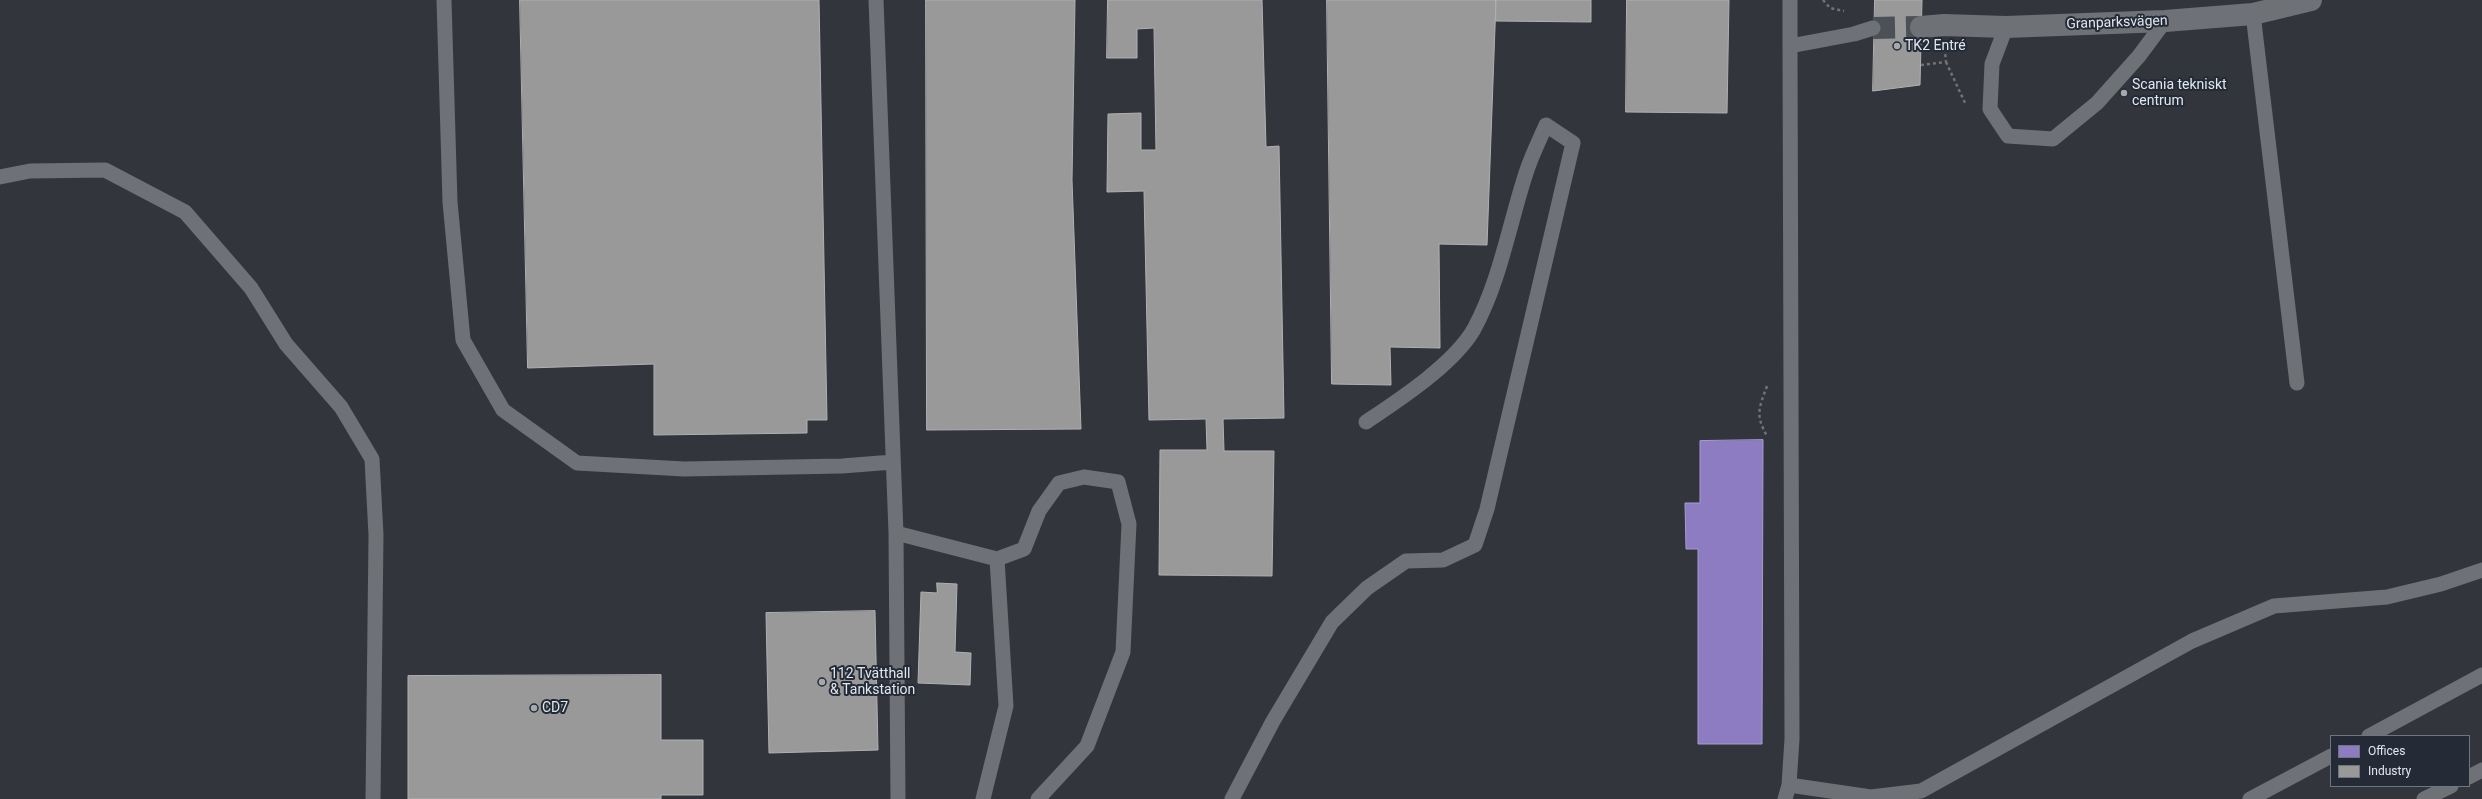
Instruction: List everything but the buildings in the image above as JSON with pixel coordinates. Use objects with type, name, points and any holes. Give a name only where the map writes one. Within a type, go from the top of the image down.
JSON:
[{"type":"street","name":"Granparksvägen","points":[[1921,27],[1944,25],[2006,27],[2165,21],[2254,14],[2311,0]]},
{"type":"lane","points":[[444,0],[450,202],[463,340],[503,410],[577,463],[684,469],[842,466],[893,462]]},
{"type":"lane","points":[[876,0],[896,533],[898,799]]},
{"type":"lane","points":[[1790,0],[1792,739],[1787,792],[1871,797],[1921,791],[2192,641],[2274,606],[2387,597],[2441,584],[2482,570]]},
{"type":"lane","points":[[2254,14],[2297,383]]},
{"type":"lane","points":[[2006,27],[1992,64],[1990,109],[2008,136],[2053,139],[2097,103],[2139,56],[2165,21]]},
{"type":"lane","points":[[1790,46],[1854,34],[1873,28]]},
{"type":"lane","points":[[1232,799],[1272,721],[1332,622],[1368,588],[1406,562],[1443,560],[1475,545],[1487,509],[1573,143],[1546,125],[1526,172],[1500,264],[1473,330],[1446,363],[1406,395],[1366,422]]},
{"type":"lane","points":[[0,176],[30,171],[105,170],[185,212],[251,288],[286,344],[341,407],[372,458],[376,535],[373,799]]},
{"type":"lane","points":[[896,533],[997,559],[1024,549],[1039,511],[1059,483],[1084,477],[1118,482],[1129,524],[1123,652],[1088,746],[1038,799]]},
{"type":"lane","points":[[983,799],[1006,706],[997,559]]},
{"type":"lane","points":[[2371,735],[2482,675]]},
{"type":"lane","points":[[2250,799],[2330,757]]},
{"type":"lane","points":[[2470,776],[2482,770]]},
{"type":"lane","points":[[2424,799],[2449,787]]},
{"type":"path","points":[[1823,0],[1830,8],[1850,12]]},
{"type":"tunnel","points":[[1873,28],[1921,27]]},
{"type":"place","name":"TK2 Entré","points":[[1897,46]]},
{"type":"place","name":"Scania tekniskt centrum","points":[[2124,93]]},
{"type":"place","name":"112 Tvätthall & Tankstation","points":[[822,682]]},
{"type":"place","name":"CD7","points":[[534,708]]}]
